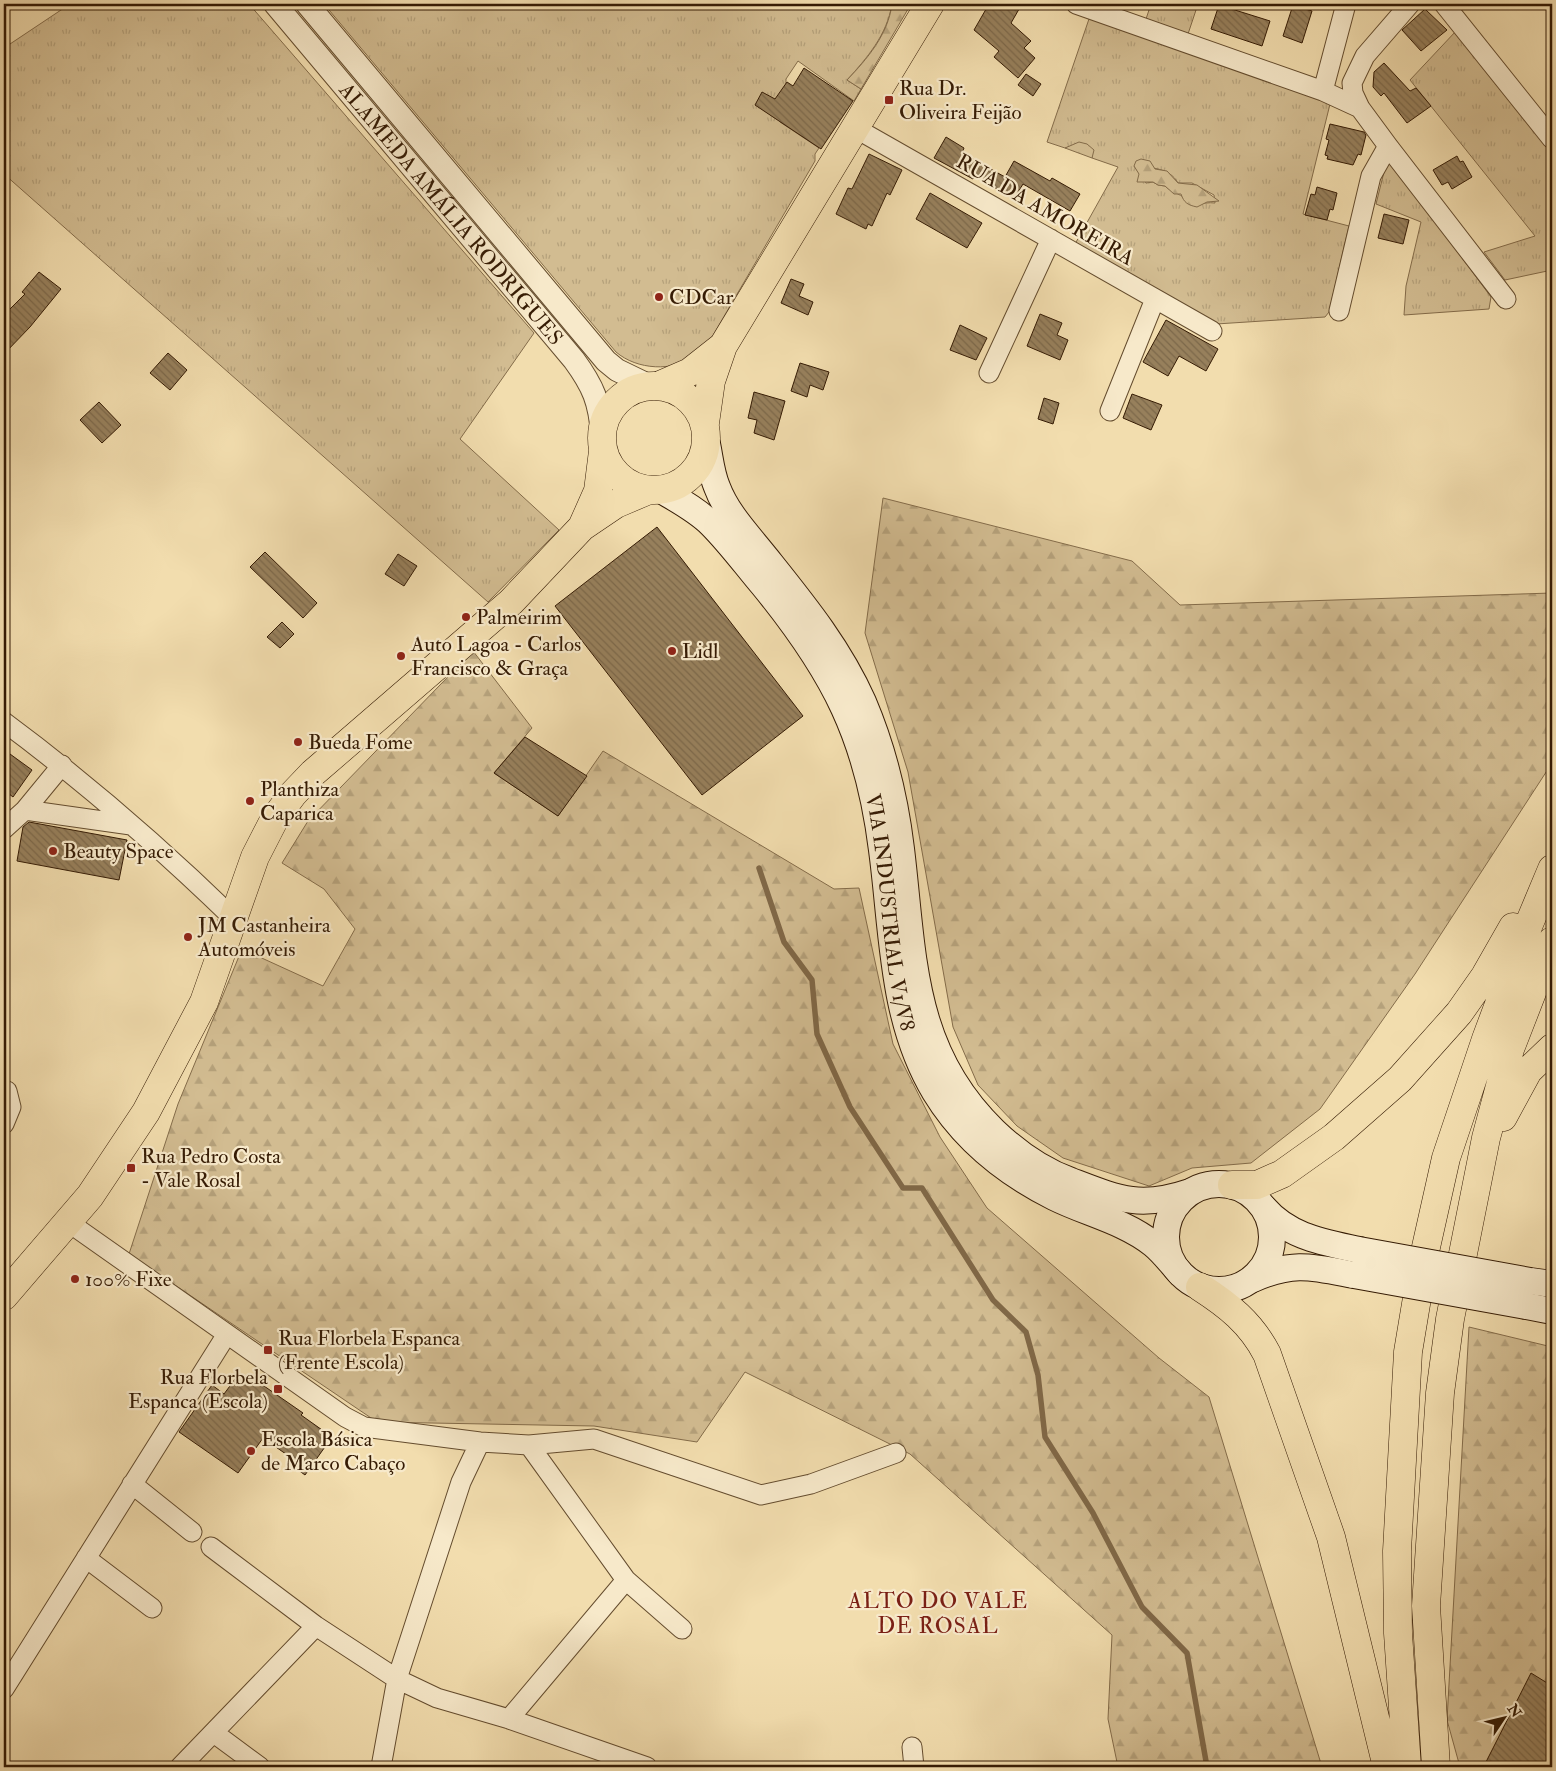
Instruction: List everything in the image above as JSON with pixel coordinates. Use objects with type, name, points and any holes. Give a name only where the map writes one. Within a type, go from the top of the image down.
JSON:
[{"type":"main road","points":[[4,1296],[68,1222],[108,1171],[161,1086],[204,1002],[255,857],[266,834],[293,794],[345,744],[511,602],[582,526],[616,504],[683,482],[700,466],[706,433],[711,381],[723,346],[930,4]]},
{"type":"main road","points":[[582,526],[598,491],[606,417],[616,402],[630,391],[654,385],[690,372],[723,346]]},
{"type":"main road","points":[[654,385],[675,389],[688,397],[699,409],[706,433]]},
{"type":"main road","name":"VIA INDUSTRIAL V1/V8","points":[[706,433],[712,472],[728,509],[818,624],[848,670],[871,720],[880,745],[893,798],[918,994],[932,1040],[954,1083],[968,1103],[1002,1139],[1028,1158],[1064,1178],[1116,1198],[1134,1202],[1165,1200],[1190,1192]]},
{"type":"main road","points":[[603,443],[613,470],[618,475],[629,484],[655,490]]},
{"type":"main road","name":"VIA INDUSTRIAL V1/V8","points":[[655,490],[686,505],[710,523],[750,568],[803,635],[843,703],[862,751],[875,802],[903,1015],[915,1053],[937,1094],[969,1136],[1009,1171],[1055,1197],[1137,1233],[1164,1254],[1190,1280]]},
{"type":"main road","points":[[1387,1767],[1331,1537],[1267,1354],[1260,1340],[1239,1314],[1190,1280],[1167,1250],[1167,1224],[1180,1201],[1190,1192],[1210,1184],[1232,1186],[1256,1185],[1269,1181],[1308,1157],[1366,1110],[1422,1056],[1445,1032],[1485,976],[1552,852]]},
{"type":"main road","points":[[1407,1767],[1398,1633],[1397,1551],[1408,1352],[1424,1256],[1446,1158],[1486,1039],[1529,924],[1552,869]]},
{"type":"main road","points":[[1436,1767],[1426,1606],[1440,1392],[1450,1318],[1473,1196],[1510,1049],[1552,941]]},
{"type":"main road","points":[[1473,1196],[1489,1151],[1518,1088],[1528,1072],[1552,1048]]},
{"type":"main road","points":[[1232,1186],[1249,1194],[1285,1228],[1300,1236],[1359,1250],[1541,1282]]},
{"type":"main road","points":[[1253,1278],[1266,1261],[1272,1239],[1271,1228],[1263,1207]]},
{"type":"main road","points":[[1190,1280],[1222,1291],[1238,1287],[1253,1278],[1278,1269],[1295,1266],[1552,1311]]},
{"type":"street","name":"ALAMEDA AMÁLIA RODRIGUES","points":[[275,4],[574,360],[590,382],[598,401],[603,443]]},
{"type":"street","name":"ALAMEDA AMÁLIA RODRIGUES","points":[[307,4],[606,361],[617,370],[654,385]]},
{"type":"street","points":[[1323,92],[1346,4]]},
{"type":"street","points":[[1410,4],[1372,45],[1352,83],[1353,93],[1360,108],[1388,146],[1506,299]]},
{"type":"street","points":[[1444,4],[1552,140]]},
{"type":"street","points":[[1087,6],[1323,92],[1360,108]]},
{"type":"street","name":"RUA DA AMOREIRA","points":[[855,128],[1212,331]]},
{"type":"street","points":[[1339,310],[1371,176],[1388,146]]},
{"type":"street","points":[[989,373],[1051,239]]},
{"type":"street","points":[[1110,411],[1155,299]]},
{"type":"street","points":[[4,722],[62,766],[173,860],[234,919]]},
{"type":"street","points":[[4,829],[25,810],[62,766]]},
{"type":"street","points":[[25,810],[131,825]]},
{"type":"street","points":[[4,1124],[12,1107],[7,1091]]},
{"type":"street","points":[[68,1222],[345,1417],[364,1427],[480,1442],[529,1445],[594,1439],[761,1495],[810,1484],[896,1452]]},
{"type":"street","points":[[4,1689],[227,1334]]},
{"type":"street","points":[[381,1767],[397,1679],[461,1482],[480,1442]]},
{"type":"street","points":[[529,1445],[626,1580],[682,1629]]},
{"type":"street","points":[[132,1484],[192,1532]]},
{"type":"street","points":[[211,1547],[316,1626],[397,1679],[437,1698],[509,1719],[648,1767]]},
{"type":"street","points":[[86,1558],[152,1608]]},
{"type":"street","points":[[509,1719],[626,1580]]},
{"type":"street","points":[[180,1767],[316,1626]]},
{"type":"street","points":[[214,1732],[260,1767]]},
{"type":"street","points":[[912,1748],[914,1767]]},
{"type":"green space","points":[[66,4],[249,4],[534,333],[460,439],[559,530],[488,602],[4,174],[4,35],[10,44],[67,6]]},
{"type":"green space","points":[[324,4],[892,4],[881,36],[869,54],[847,80],[861,89],[854,101],[798,61],[786,79],[786,84],[789,86],[780,122],[819,148],[815,154],[815,161],[709,342],[698,355],[687,361],[677,365],[655,367],[634,362],[616,352]]},
{"type":"green space","points":[[892,4],[911,4],[861,89],[847,80],[876,46],[886,26]]},
{"type":"green space","points":[[1151,4],[1198,4],[1187,37],[1145,22]]},
{"type":"green space","points":[[1090,16],[1331,100],[1303,214],[1349,226],[1329,312],[1325,317],[1216,324],[1075,244],[1118,167],[1092,158],[1091,153],[1075,145],[1065,148],[1047,142]],"holes":[[[1134,166],[1165,171],[1178,183],[1192,183],[1214,195],[1215,203],[1198,203],[1175,193],[1165,186],[1153,182],[1146,183]]]},
{"type":"green space","points":[[1456,31],[1552,153],[1552,270],[1505,280],[1484,252],[1535,236],[1410,80]]},
{"type":"green space","points":[[1079,142],[1087,144],[1094,150],[1092,158],[1065,148]]},
{"type":"green space","points":[[1141,159],[1150,161],[1155,169],[1167,171],[1178,183],[1197,185],[1219,201],[1207,202],[1197,207],[1187,203],[1181,194],[1174,194],[1165,186],[1153,182],[1137,182],[1139,174],[1134,166],[1136,161]]},
{"type":"green space","points":[[1386,164],[1393,165],[1491,297],[1489,309],[1404,315],[1406,286],[1421,222],[1376,204]]},
{"type":"green space","points":[[883,498],[1132,561],[1180,605],[1552,593],[1552,763],[1415,974],[1320,1109],[1251,1163],[1192,1168],[1149,1186],[1063,1158],[1017,1126],[978,1085],[953,1027],[908,772],[865,633]]},
{"type":"green space","points":[[473,651],[532,728],[494,773],[558,816],[603,751],[834,889],[859,888],[893,1044],[940,1137],[987,1208],[1159,1358],[1209,1397],[1322,1767],[1118,1767],[1108,1719],[1112,1635],[910,1454],[745,1372],[697,1442],[594,1426],[377,1422],[129,1254],[178,1104],[242,949],[323,986],[355,929],[324,889],[282,863],[308,821]]},
{"type":"green space","points":[[1469,1327],[1552,1347],[1552,1767],[1460,1767],[1447,1720]]},
{"type":"building","points":[[989,4],[1022,4],[1011,23],[1031,41],[1024,48],[1035,58],[1018,78],[994,57],[999,51],[974,30]]},
{"type":"building","points":[[1219,5],[1270,21],[1262,46],[1211,29]]},
{"type":"building","points":[[1293,5],[1312,11],[1302,43],[1283,36]]},
{"type":"building","points":[[1425,9],[1447,30],[1421,51],[1402,30]]},
{"type":"building","points":[[1384,63],[1410,91],[1416,88],[1431,106],[1407,123],[1384,93],[1381,96],[1373,87],[1374,72]]},
{"type":"building","points":[[804,68],[853,101],[821,149],[755,105],[762,92],[775,99],[787,82],[793,86]]},
{"type":"building","points":[[1026,74],[1041,84],[1033,96],[1018,85]]},
{"type":"building","points":[[1330,124],[1364,132],[1366,135],[1361,155],[1358,154],[1353,165],[1327,159],[1328,156],[1325,155],[1329,140],[1326,139]]},
{"type":"building","points":[[946,137],[964,148],[962,153],[1005,177],[1014,161],[1050,181],[1052,178],[1080,194],[1070,211],[1023,184],[1014,199],[975,176],[973,179],[934,158]]},
{"type":"building","points":[[869,154],[902,170],[890,195],[887,193],[872,226],[868,224],[866,229],[836,214],[848,188],[852,189]]},
{"type":"building","points":[[1457,156],[1460,162],[1463,161],[1472,177],[1452,189],[1448,182],[1442,185],[1433,170]]},
{"type":"building","points":[[1317,187],[1337,193],[1333,210],[1330,209],[1327,220],[1305,215],[1311,194],[1315,195]]},
{"type":"building","points":[[930,193],[982,223],[967,248],[916,219]]},
{"type":"building","points":[[1384,214],[1409,220],[1403,244],[1378,238]]},
{"type":"building","points":[[39,272],[61,289],[30,327],[4,354],[4,315],[25,294],[22,292]]},
{"type":"building","points":[[791,279],[804,284],[799,296],[813,302],[808,315],[781,303]]},
{"type":"building","points":[[1040,314],[1062,323],[1057,335],[1068,340],[1060,360],[1027,346]]},
{"type":"building","points":[[1166,320],[1218,349],[1206,371],[1179,356],[1168,376],[1143,362]]},
{"type":"building","points":[[960,325],[987,338],[976,360],[950,350]]},
{"type":"building","points":[[168,353],[187,370],[170,390],[150,373]]},
{"type":"building","points":[[800,363],[829,372],[823,390],[810,385],[807,397],[791,391]]},
{"type":"building","points":[[754,392],[785,401],[774,440],[754,433],[757,420],[748,418]]},
{"type":"building","points":[[1132,394],[1162,405],[1151,430],[1123,418]]},
{"type":"building","points":[[1044,398],[1059,403],[1053,424],[1038,419]]},
{"type":"building","points":[[99,402],[121,425],[102,443],[80,420]]},
{"type":"building","name":"Lidl","points":[[657,527],[803,716],[702,795],[555,606]]},
{"type":"building","points":[[265,552],[317,603],[303,618],[250,567]]},
{"type":"building","points":[[398,554],[417,566],[404,586],[385,574]]},
{"type":"building","points":[[282,622],[294,634],[280,648],[267,637]]},
{"type":"building","points":[[525,737],[587,776],[558,816],[494,773]]},
{"type":"building","points":[[10,754],[32,770],[13,797],[4,790],[4,762]]},
{"type":"building","points":[[29,822],[127,840],[119,880],[17,861],[23,827]]},
{"type":"building","points":[[238,1375],[248,1382],[251,1377],[303,1413],[301,1415],[332,1437],[305,1475],[290,1464],[293,1459],[263,1438],[238,1473],[179,1432],[212,1385],[224,1394]]},
{"type":"building","points":[[1531,1673],[1552,1686],[1552,1767],[1497,1767],[1486,1762]]},
{"type":"waterway","points":[[759,868],[784,942],[812,980],[817,1034],[850,1107],[903,1188],[922,1188],[993,1300],[1026,1332],[1038,1375],[1045,1437],[1093,1513],[1142,1607],[1187,1653],[1207,1767]]},
{"type":"place","name":"Rua Dr. Oliveira Feijão","points":[[889,100]]},
{"type":"place","name":"CDCar","points":[[659,297]]},
{"type":"place","name":"Palmeirim","points":[[466,617]]},
{"type":"place","name":"Lidl","points":[[672,651]]},
{"type":"place","name":"Auto Lagoa - Carlos Francisco & Graça","points":[[401,656]]},
{"type":"place","name":"Bueda Fome","points":[[298,742]]},
{"type":"place","name":"Planthiza Caparica","points":[[250,801]]},
{"type":"place","name":"Beauty Space","points":[[53,851]]},
{"type":"place","name":"JM Castanheira Automóveis","points":[[188,937]]},
{"type":"place","name":"Rua Pedro Costa - Vale Rosal","points":[[131,1168]]},
{"type":"place","name":"100% Fixe","points":[[75,1279]]},
{"type":"place","name":"Rua Florbela Espanca (Frente Escola)","points":[[268,1350]]},
{"type":"place","name":"Rua Florbela Espanca (Escola)","points":[[278,1389]]},
{"type":"place","name":"Escola Básica de Marco Cabaço","points":[[251,1451]]},
{"type":"district","name":"ALTO DO VALE DE ROSAL","points":[[938,1614]]}]
